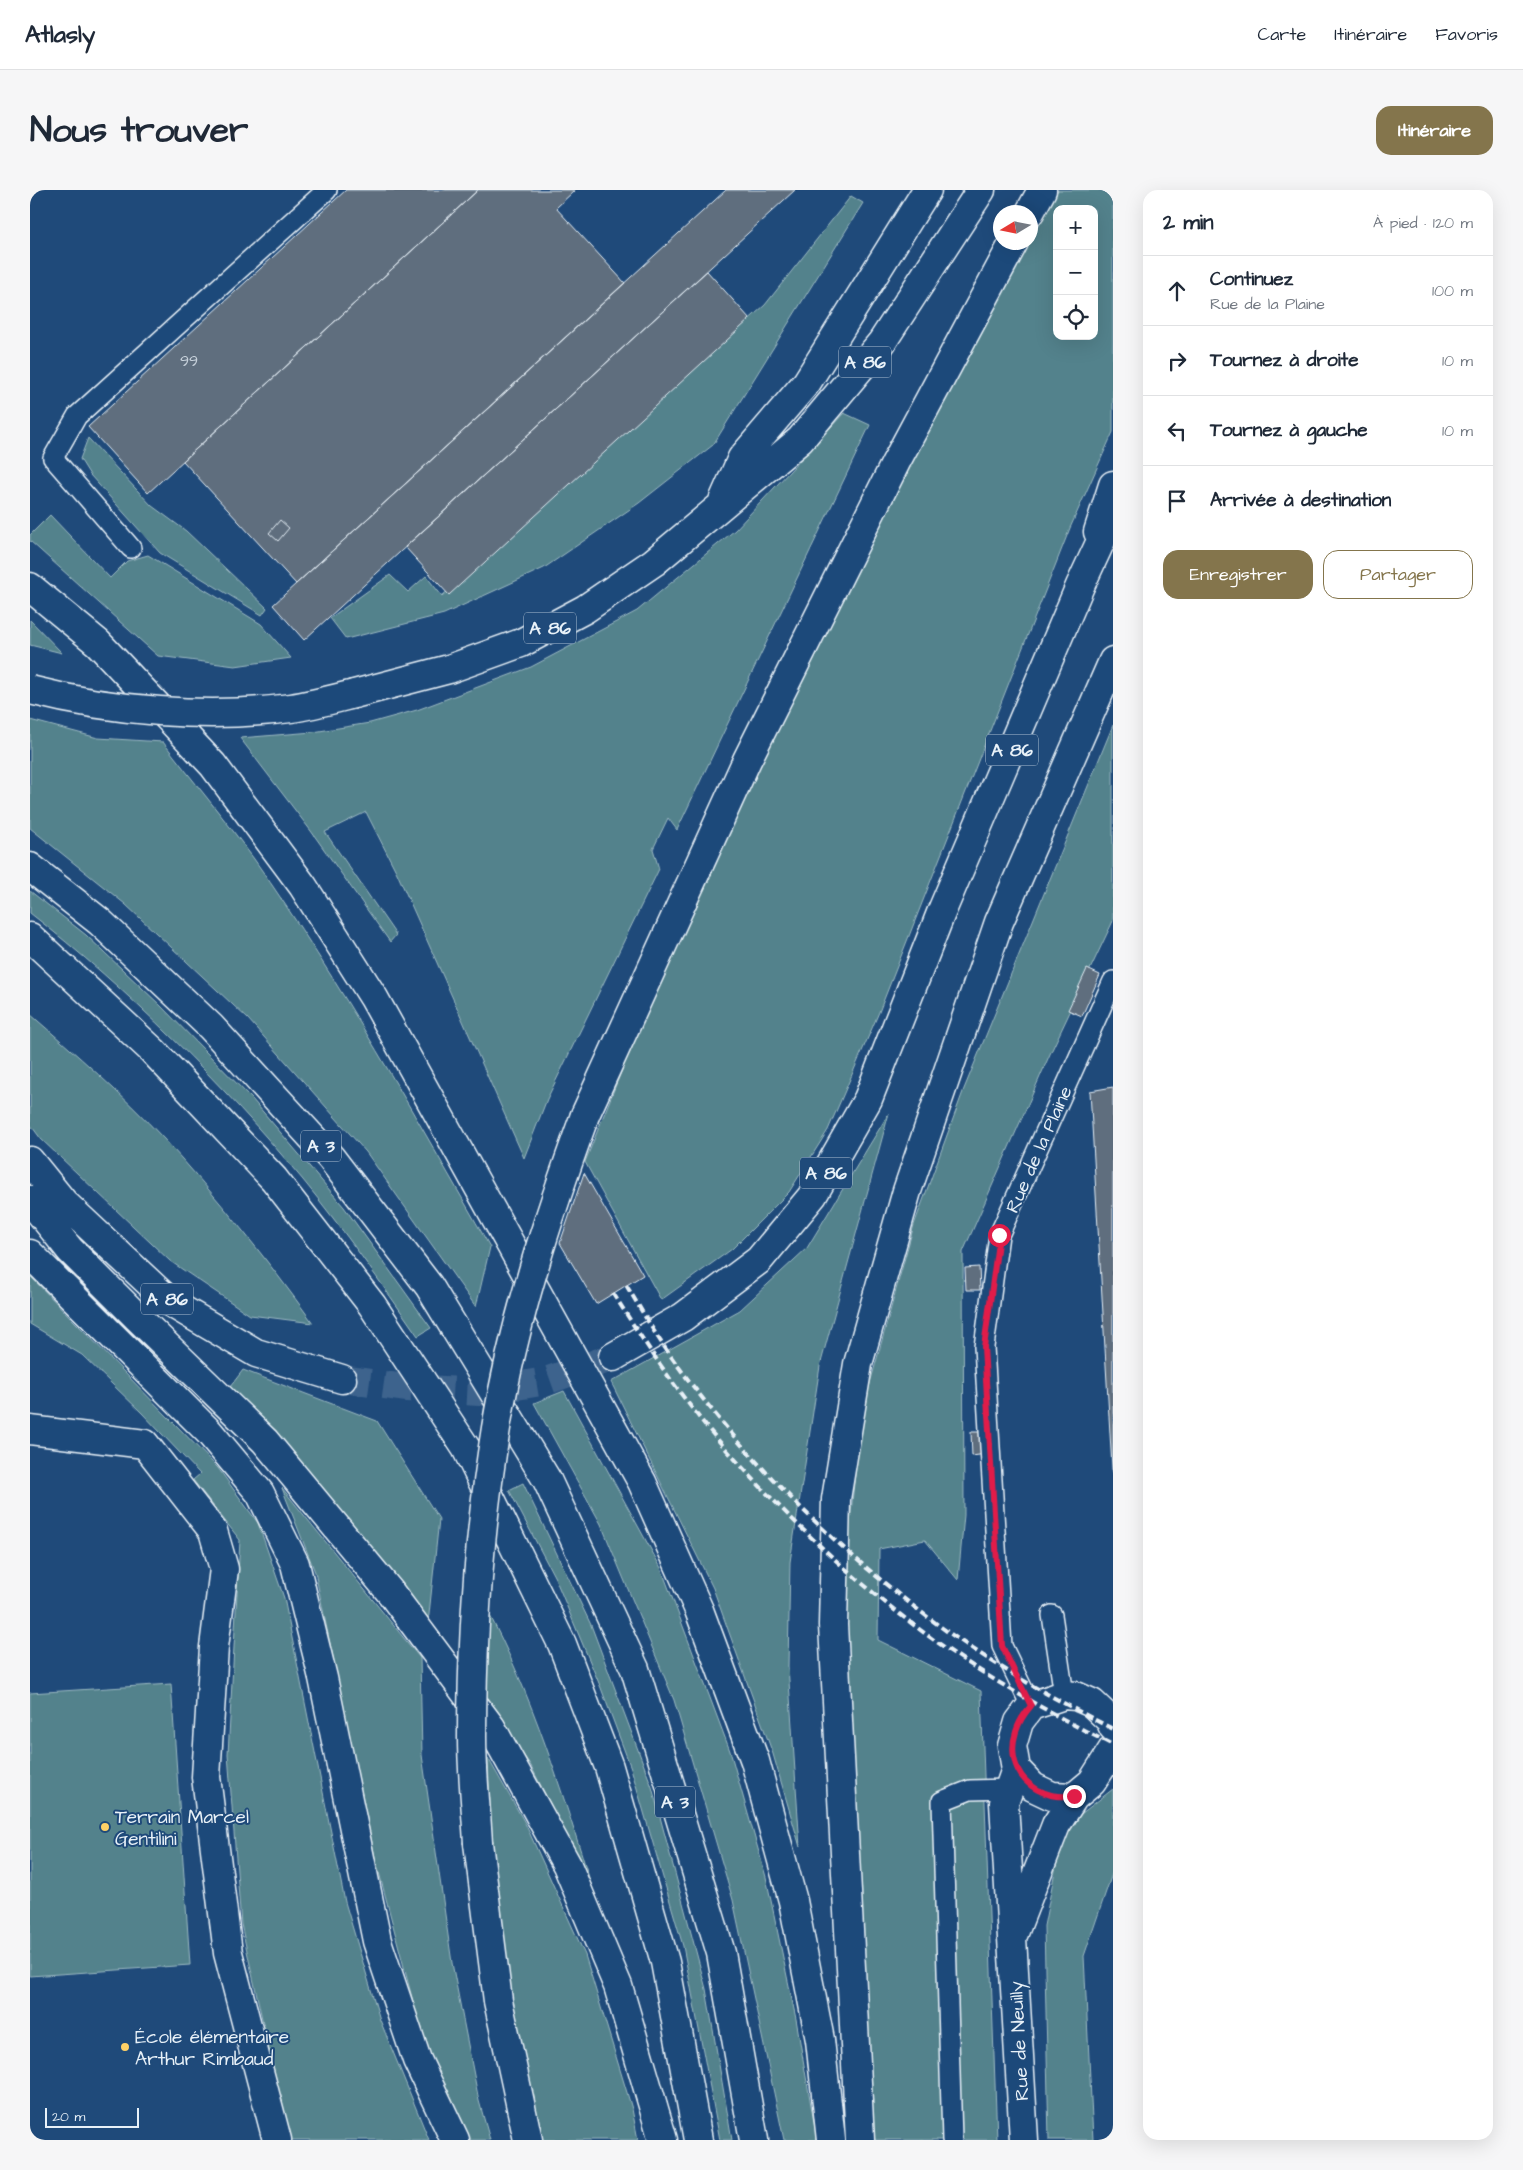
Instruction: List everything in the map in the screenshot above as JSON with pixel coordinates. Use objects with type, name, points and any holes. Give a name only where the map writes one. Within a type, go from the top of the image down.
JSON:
[{"type":"main road","points":[[719,509],[742,458],[807,382],[927,190]]},
{"type":"main road","name":"A 86","points":[[30,690],[58,697],[145,709],[216,713],[292,708],[449,669],[520,643],[593,604],[654,562],[800,440],[876,350],[981,190]]},
{"type":"main road","points":[[1034,205],[1042,190]]},
{"type":"main road","points":[[528,2140],[498,2001],[478,1843],[472,1740],[474,1620],[483,1519],[495,1436],[521,1314],[551,1210],[585,1115],[746,760],[896,462],[1010,250]]},
{"type":"main road","points":[[1080,586],[1113,485]]},
{"type":"main road","name":"A 86","points":[[613,1357],[684,1317],[759,1260],[813,1195],[868,1099],[941,913],[1080,586],[1113,515]]},
{"type":"main road","points":[[30,587],[98,643],[213,765],[303,886],[374,998],[642,1482],[700,1610],[755,1761],[794,1901],[820,2040],[831,2140]]},
{"type":"main road","points":[[860,2140],[833,1625],[836,1499],[858,1364],[906,1190],[999,922],[1113,661]]},
{"type":"main road","name":"A 3","points":[[30,867],[100,922],[211,1027],[331,1158],[429,1286],[547,1480],[635,1669],[721,1953],[754,2140]]},
{"type":"main road","points":[[30,937],[153,1051],[274,1179],[372,1305],[466,1448],[562,1644],[609,1767],[665,1962],[698,2140]]},
{"type":"main road","name":"A 86","points":[[30,1161],[64,1203],[171,1303],[256,1353],[342,1380]]},
{"type":"main road","points":[[30,1200],[70,1250],[265,1441],[391,1593],[491,1727],[567,1866],[618,1986],[663,2140]]},
{"type":"main road","points":[[30,1254],[209,1432],[260,1493],[296,1564],[323,1678],[377,1941],[417,2060],[455,2140]]},
{"type":"main road","points":[[30,1430],[145,1444],[213,1532],[224,1570],[214,1647],[206,1776],[228,1953],[277,2140]]},
{"type":"main road","points":[[1031,1706],[1064,1695],[1076,1696],[1092,1704],[1110,1720],[1113,1727]]},
{"type":"main road","name":"Rue de Neuilly","points":[[1024,2140],[1004,1803],[1012,1779],[1012,1746],[1019,1722],[1031,1706]]},
{"type":"main road","name":"Rue de Neuilly","points":[[1011,1941],[1056,1825],[1074,1796],[1092,1782],[1113,1749]]},
{"type":"main road","points":[[1012,1779],[1052,1796],[1074,1796]]},
{"type":"lane","points":[[131,548],[53,458],[77,416],[327,190]]},
{"type":"lane","name":"Rue de la Plaine","points":[[1031,1706],[1002,1646],[984,1347],[999,1235],[1113,980]]},
{"type":"lane","points":[[1052,1615],[1064,1695]]},
{"type":"lane","points":[[952,2140],[942,1801],[970,1790],[1012,1779]]},
{"type":"green space","points":[[1058,190],[1113,190],[1113,432],[1070,528],[879,1012],[828,1130],[789,1192],[732,1249],[661,1300],[585,1162],[660,975],[846,585],[921,441],[1025,250],[1038,250],[1038,227]]},
{"type":"green space","points":[[851,196],[863,203],[713,445],[639,503],[544,568],[444,614],[346,639],[330,618],[390,575],[408,592],[426,576],[442,596],[765,305]]},
{"type":"green space","points":[[844,413],[870,425],[677,830],[668,818],[653,849],[659,869],[547,1099],[524,1158],[397,873],[366,812],[325,832],[396,935],[390,942],[311,831],[240,738],[313,732],[370,723],[417,710],[531,667],[637,611],[735,530]]},
{"type":"green space","points":[[88,438],[152,506],[186,531],[267,608],[262,615],[160,553],[90,475],[80,459]]},
{"type":"green space","points":[[50,515],[110,578],[127,561],[148,555],[261,624],[291,658],[235,666],[158,656],[30,541],[30,535]]},
{"type":"green space","points":[[30,620],[62,653],[30,645]]},
{"type":"green space","points":[[30,720],[98,738],[163,742],[243,844],[286,906],[347,1002],[490,1247],[476,1307],[366,1152],[248,1019],[125,904],[30,828]]},
{"type":"green space","points":[[1113,725],[1113,921],[1050,1054],[963,1252],[964,1515],[958,1580],[925,1540],[879,1549],[878,1640],[981,1691],[997,2140],[873,2140],[842,1600],[861,1416],[914,1225],[964,1089]]},
{"type":"green space","points":[[30,891],[86,935],[160,1005],[252,1099],[344,1207],[431,1328],[418,1336],[333,1218],[272,1144],[174,1039],[103,974],[30,913]]},
{"type":"green space","points":[[30,1014],[82,1059],[164,1139],[241,1229],[313,1323],[250,1315],[170,1261],[41,1139],[30,1124]]},
{"type":"green space","points":[[889,1113],[820,1366],[790,1562],[788,1666],[800,1847],[773,1754],[713,1588],[611,1382],[740,1310],[807,1248]]},
{"type":"green space","points":[[30,1276],[218,1468],[258,1523],[284,1598],[345,1902],[380,2020],[429,2140],[289,2140],[241,1924],[228,1754],[240,1540],[193,1480],[200,1474],[142,1413],[82,1355],[30,1324]]},
{"type":"green space","points":[[243,1370],[377,1421],[439,1519],[428,1624],[354,1529],[230,1387]]},
{"type":"green space","points":[[564,1391],[661,1568],[730,1751],[766,1877],[796,2019],[817,2140],[784,2140],[733,1900],[674,1700],[601,1524],[534,1403]]},
{"type":"green space","points":[[523,1483],[591,1625],[652,1787],[706,1989],[732,2140],[720,2140],[683,1946],[631,1768],[601,1688],[555,1578],[509,1490]]},
{"type":"green space","points":[[282,1488],[420,1658],[422,1755],[452,1963],[479,2101],[490,2140],[469,2140],[424,2043],[375,1857],[315,1572]]},
{"type":"green space","points":[[486,1608],[503,1641],[532,1710],[558,1780],[592,1887],[531,1766],[486,1701]]},
{"type":"green space","name":"Terrain Marcel Gentilini","points":[[171,1684],[190,1965],[30,1976],[30,1693]]},
{"type":"green space","points":[[488,1758],[525,1823],[585,1955],[632,2109],[638,2140],[541,2140],[508,2005],[493,1885]]},
{"type":"green space","points":[[1113,1789],[1113,1871],[1084,1956],[1093,2140],[1049,2140],[1044,1926],[1059,1851],[1077,1817]]},
{"type":"building","points":[[346,190],[478,190],[148,493],[88,427]]},
{"type":"building","points":[[478,190],[575,190],[556,208],[625,283],[296,584],[183,461]]},
{"type":"building","points":[[726,190],[795,190],[304,640],[273,605]]},
{"type":"building","points":[[707,271],[750,319],[449,595],[405,547]]},
{"type":"building","points":[[280,520],[289,528],[278,541],[269,533]]},
{"type":"building","points":[[1087,969],[1100,975],[1082,1016],[1068,1010]]},
{"type":"building","points":[[1113,1087],[1113,1485],[1090,1091]]},
{"type":"building","points":[[584,1173],[643,1275],[596,1304],[560,1243]]},
{"type":"building","points":[[979,1267],[980,1290],[966,1290],[965,1268]]},
{"type":"building","points":[[971,1432],[985,1432],[986,1454],[972,1456]]},
{"type":"tunnel","points":[[342,1379],[406,1388],[479,1392],[546,1381],[613,1357]]},
{"type":"railway","points":[[626,1285],[664,1347],[699,1394],[762,1467],[830,1535],[903,1598],[961,1641],[1025,1681],[1113,1729]]},
{"type":"railway","points":[[613,1293],[681,1394],[706,1426],[758,1484],[814,1540],[872,1592],[934,1640],[1022,1696],[1113,1745]]},
{"type":"place","name":"Terrain Marcel Gentilini","points":[[105,1827]]},
{"type":"place","name":"École élémentaire Arthur Rimbaud","points":[[125,2047]]},
{"type":"route","points":[[999,1235],[984,1347],[1002,1646],[1031,1706],[1019,1722],[1012,1746],[1016,1769],[1033,1787],[1052,1796],[1074,1796]]}]
